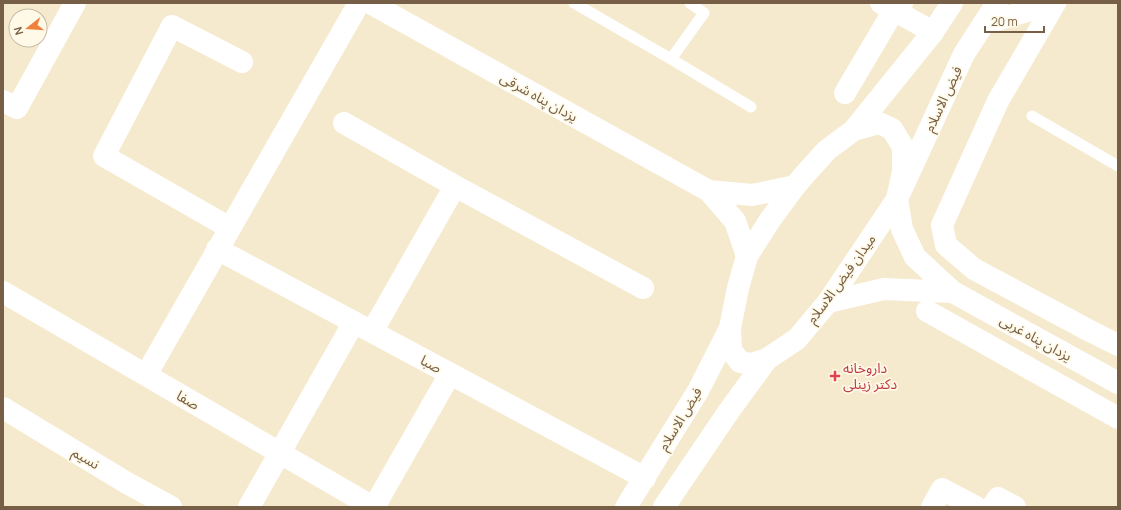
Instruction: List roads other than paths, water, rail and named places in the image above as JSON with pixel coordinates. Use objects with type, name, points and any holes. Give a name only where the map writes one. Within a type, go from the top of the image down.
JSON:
[{"type":"street","points":[[3,101],[16,108],[75,3]]},
{"type":"street","points":[[146,375],[359,3]]},
{"type":"street","name":"یزدان پناه شرقی","points":[[370,3],[709,191],[735,221],[747,256]]},
{"type":"street","points":[[854,130],[932,32],[952,3]]},
{"type":"street","name":"فیض الاسلام","points":[[897,199],[964,54],[997,3]]},
{"type":"street","points":[[983,24],[1055,3]]},
{"type":"street","points":[[1055,3],[998,102],[942,225],[946,245],[974,269],[1118,345]]},
{"type":"street","points":[[845,93],[892,5],[932,32]]},
{"type":"street","points":[[230,228],[104,156],[172,26],[242,62]]},
{"type":"street","name":"میدان فیض الاسلام","points":[[879,123],[892,129],[903,147],[903,171],[897,199],[828,302],[796,339],[767,359],[751,364],[740,362],[732,350],[730,328],[738,288],[747,256],[770,220],[795,186],[828,150],[854,130],[879,123]]},
{"type":"street","points":[[344,124],[643,288]]},
{"type":"street","points":[[249,507],[280,453],[455,186]]},
{"type":"street","name":"یزدان پناه شرقی","points":[[709,191],[752,195],[795,186]]},
{"type":"street","name":"یزدان پناه غربی","points":[[897,199],[902,229],[915,257],[953,292],[1118,383]]},
{"type":"street","name":"صبا","points":[[218,249],[645,478]]},
{"type":"street","name":"یزدان پناه غربی","points":[[828,302],[884,289],[953,292]]},
{"type":"street","name":"صفا","points":[[3,292],[374,507]]},
{"type":"street","points":[[928,311],[1118,418]]},
{"type":"street","name":"فیض الاسلام","points":[[626,507],[698,391],[730,328]]},
{"type":"street","points":[[664,507],[729,411],[767,359]]},
{"type":"street","points":[[374,507],[450,374]]},
{"type":"street","name":"نسیم","points":[[3,408],[127,483],[171,507]]},
{"type":"street","points":[[932,507],[942,489],[976,507]]},
{"type":"street","points":[[992,507],[998,498],[1015,507]]},
{"type":"lane","points":[[574,3],[751,107]]},
{"type":"lane","points":[[671,59],[704,13],[690,3]]},
{"type":"lane","points":[[1032,116],[1118,166]]},
{"type":"place","name":"داروخانه دکتر زینلی","points":[[835,376]]}]
